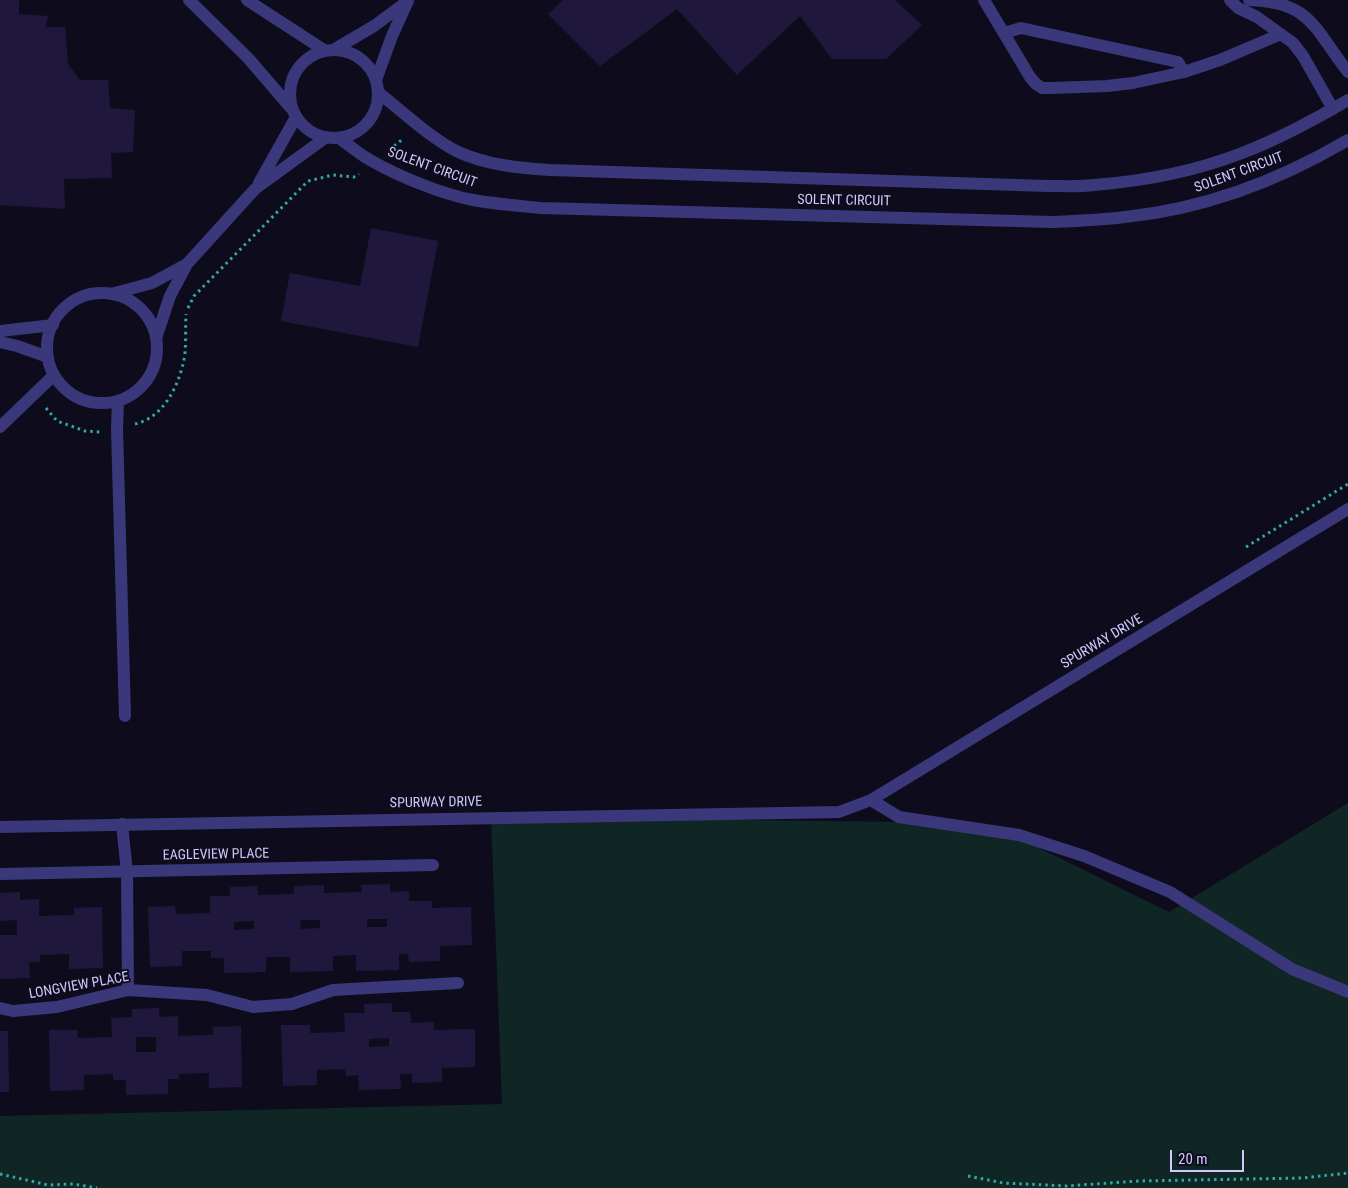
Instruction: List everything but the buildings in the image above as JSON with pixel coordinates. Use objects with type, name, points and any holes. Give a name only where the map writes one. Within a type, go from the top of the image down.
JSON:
[{"type":"street","points":[[189,0],[248,58],[294,112]]},
{"type":"street","points":[[246,0],[330,50],[353,54],[368,64],[377,87]]},
{"type":"street","points":[[984,0],[1030,76],[1042,88],[1068,89],[1107,86],[1184,72],[1220,60],[1282,34]]},
{"type":"street","points":[[1230,0],[1238,8],[1293,42],[1333,109]]},
{"type":"street","points":[[1249,0],[1266,1],[1299,12],[1311,21],[1321,33],[1348,72]]},
{"type":"street","points":[[408,1],[392,36],[377,87],[376,109],[367,123],[354,133],[339,138],[325,138],[312,133],[299,122],[294,112],[289,93],[292,79],[299,66],[310,56],[330,50],[374,26],[408,1]]},
{"type":"street","points":[[1004,33],[1021,28],[1160,58],[1178,62],[1184,72]]},
{"type":"street","name":"SOLENT CIRCUIT","points":[[377,87],[420,125],[456,150],[502,166],[955,183],[1093,186],[1152,178],[1198,167],[1242,153],[1287,134],[1348,100]]},
{"type":"street","points":[[255,189],[294,112]]},
{"type":"street","points":[[156,338],[170,296],[187,264],[255,189],[325,138]]},
{"type":"street","name":"SOLENT CIRCUIT","points":[[339,138],[373,162],[416,181],[471,199],[541,208],[1052,222],[1126,217],[1195,204],[1284,174],[1348,140]]},
{"type":"street","points":[[111,294],[127,299],[140,308],[151,322],[156,338],[157,354],[153,369],[139,389],[118,401],[100,403],[82,399],[66,389],[54,375],[48,357],[48,340],[52,325],[62,310],[76,300],[93,294],[111,294],[152,282],[187,264]]},
{"type":"street","points":[[0,331],[52,325]]},
{"type":"street","points":[[0,342],[48,357]]},
{"type":"street","points":[[0,427],[54,375]]},
{"type":"street","points":[[118,401],[117,429],[125,716]]},
{"type":"street","name":"SPURWAY DRIVE","points":[[0,827],[839,812],[871,800],[1348,509]]},
{"type":"street","points":[[871,800],[899,817],[1019,835],[1084,856],[1170,892],[1292,970],[1348,992]]},
{"type":"street","points":[[122,824],[127,872],[128,990]]},
{"type":"street","name":"EAGLEVIEW PLACE","points":[[0,874],[434,865]]},
{"type":"street","name":"LONGVIEW PLACE","points":[[0,1008],[13,1011],[57,1007],[128,990],[207,995],[253,1007],[292,1004],[333,990],[458,983]]},
{"type":"path","points":[[34,394],[57,421],[85,431],[104,432],[141,423],[158,412],[172,394],[184,363],[186,312],[194,296],[308,181],[333,175],[354,178],[420,125]]},
{"type":"path","points":[[1242,549],[1348,484]]},
{"type":"path","points":[[968,1176],[1003,1183],[1067,1186],[1138,1181],[1303,1178],[1348,1172]]},
{"type":"path","points":[[0,1174],[48,1186],[73,1184],[97,1188]]},
{"type":"green space","points":[[1348,803],[1348,1188],[0,1188],[0,1116],[502,1104],[491,817],[904,822],[1023,840],[1169,912]]}]
